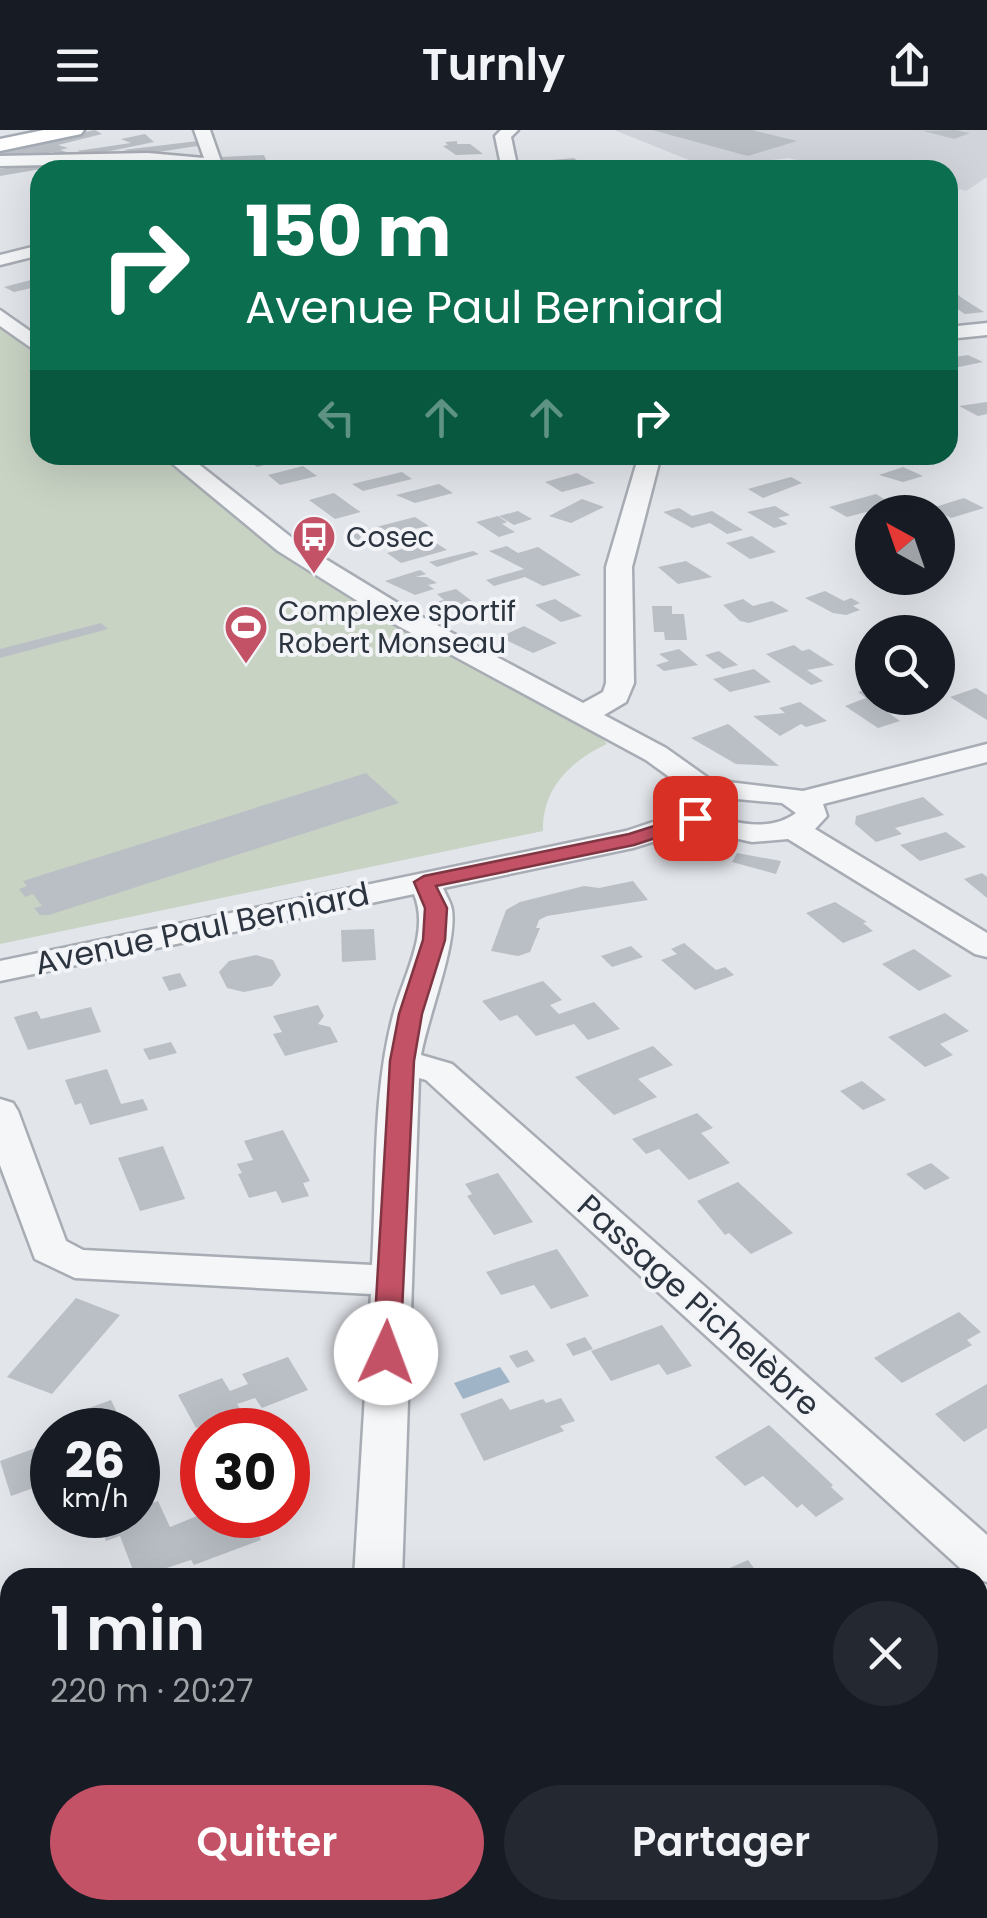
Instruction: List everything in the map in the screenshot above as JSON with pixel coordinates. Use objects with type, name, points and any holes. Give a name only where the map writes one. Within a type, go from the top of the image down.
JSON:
[{"type":"main road","points":[[0,144],[74,130]]},
{"type":"street","points":[[202,130],[213,160]]},
{"type":"street","points":[[508,160],[503,136],[510,130]]},
{"type":"street","points":[[0,161],[30,160]]},
{"type":"street","points":[[49,160],[163,160]]},
{"type":"street","points":[[0,260],[30,252]]},
{"type":"street","points":[[9,308],[30,335]]},
{"type":"street","points":[[958,332],[987,329]]},
{"type":"street","points":[[185,465],[286,546],[400,616],[687,773],[700,804],[774,792],[853,869],[987,947]]},
{"type":"street","points":[[583,715],[616,696],[620,683],[619,567],[647,465]]},
{"type":"street","points":[[799,815],[987,753]]},
{"type":"street","name":"Avenue Paul Berniard","points":[[0,971],[634,839],[700,804]]},
{"type":"street","points":[[378,1568],[402,1061],[410,1014],[434,940],[436,908],[424,882]]},
{"type":"street","name":"Passage Pichelèbre","points":[[402,1061],[439,1072],[987,1563]]},
{"type":"street","points":[[0,1112],[49,1249],[75,1264],[389,1280]]},
{"type":"shaded area","points":[[614,130],[987,130],[987,177],[966,191],[958,189],[958,160],[689,160]]},
{"type":"green space","name":"Complexe sportif Robert Monseau","points":[[0,316],[30,340],[30,465],[186,465],[287,546],[583,715],[607,744],[581,759],[561,778],[547,802],[543,831],[0,944]]},
{"type":"water","points":[[500,1367],[510,1382],[463,1399],[454,1383]]},
{"type":"building","points":[[95,130],[102,134],[58,145],[68,148],[60,150],[76,155],[52,152],[29,157],[0,156],[0,149]]},
{"type":"building","points":[[652,130],[752,130],[797,141],[748,156]]},
{"type":"building","points":[[923,131],[970,133],[954,139]]},
{"type":"building","points":[[145,134],[154,142],[91,155],[77,151],[131,143],[121,139]]},
{"type":"building","points":[[198,141],[204,145],[145,154],[123,150]]},
{"type":"building","points":[[445,142],[470,144],[483,154],[456,155],[443,146],[448,145]]},
{"type":"building","points":[[264,155],[266,160],[222,160],[221,157]]},
{"type":"building","points":[[30,163],[30,171],[0,176],[0,169]]},
{"type":"building","points":[[30,280],[30,288],[14,292],[4,287]]},
{"type":"building","points":[[958,295],[984,312],[965,314],[958,309]]},
{"type":"building","points":[[968,355],[983,362],[958,367],[958,356]]},
{"type":"building","points":[[987,402],[987,414],[978,416],[959,406]]},
{"type":"building","points":[[303,466],[317,476],[280,485],[268,475]]},
{"type":"building","points":[[903,467],[923,476],[903,482],[879,475]]},
{"type":"building","points":[[402,472],[412,479],[363,491],[352,484]]},
{"type":"building","points":[[577,473],[595,483],[562,492],[545,482]]},
{"type":"building","points":[[791,477],[802,483],[763,498],[748,489]]},
{"type":"building","points":[[439,484],[453,493],[415,503],[396,495]]},
{"type":"building","points":[[334,493],[361,512],[335,519],[309,500]]},
{"type":"building","points":[[964,498],[984,508],[955,517],[955,501]]},
{"type":"building","points":[[582,499],[604,507],[571,523],[549,516]]},
{"type":"building","points":[[855,500],[855,515],[847,517],[829,507]]},
{"type":"building","points":[[775,506],[790,515],[778,518],[788,524],[774,528],[747,512]]},
{"type":"building","points":[[679,508],[692,516],[712,511],[743,530],[727,534],[710,523],[692,528],[663,512]]},
{"type":"building","points":[[518,511],[532,519],[514,525],[499,516]]},
{"type":"building","points":[[498,516],[507,522],[502,524],[515,532],[499,537],[476,522]]},
{"type":"building","points":[[415,517],[429,526],[358,540],[349,534]]},
{"type":"building","points":[[752,536],[776,552],[750,559],[726,543]]},
{"type":"building","points":[[433,541],[447,550],[401,563],[387,553]]},
{"type":"building","points":[[507,546],[518,553],[538,547],[581,575],[543,586],[525,577],[494,586],[486,580],[524,569],[489,551]]},
{"type":"building","points":[[473,551],[479,554],[437,567],[429,562]]},
{"type":"building","points":[[686,561],[712,577],[678,584],[658,567]]},
{"type":"building","points":[[420,570],[426,574],[416,577],[427,577],[437,583],[428,585],[434,589],[415,595],[385,581]]},
{"type":"building","points":[[456,589],[477,605],[450,612],[436,602],[444,600],[437,594]]},
{"type":"building","points":[[825,591],[844,601],[851,598],[860,603],[853,606],[860,610],[846,615],[833,613],[805,598]]},
{"type":"building","points":[[555,599],[582,616],[561,622],[535,605]]},
{"type":"building","points":[[743,599],[753,606],[772,601],[789,611],[749,623],[740,621],[723,605]]},
{"type":"building","points":[[652,606],[672,606],[672,614],[684,614],[687,640],[665,640],[664,632],[654,632]]},
{"type":"building","points":[[101,623],[108,629],[0,658],[0,649]]},
{"type":"building","points":[[524,626],[557,643],[533,653],[500,637]]},
{"type":"building","points":[[794,645],[802,651],[809,649],[834,665],[807,670],[823,681],[811,685],[766,654]]},
{"type":"building","points":[[679,649],[698,665],[664,671],[656,665],[669,661],[659,654]]},
{"type":"building","points":[[719,651],[738,665],[723,669],[705,655]]},
{"type":"building","points":[[754,669],[771,682],[730,692],[713,679]]},
{"type":"building","points":[[976,688],[987,695],[987,720],[955,700],[955,695]]},
{"type":"building","points":[[800,702],[827,721],[806,727],[801,724],[780,736],[753,716],[785,713],[779,708]]},
{"type":"building","points":[[858,715],[892,715],[900,721],[878,728]]},
{"type":"building","points":[[728,724],[779,766],[736,764],[691,738]]},
{"type":"building","points":[[366,773],[399,803],[49,915],[40,915],[34,908],[42,906],[33,894],[25,897],[19,889],[27,886],[23,881]]},
{"type":"building","points":[[923,797],[944,815],[895,828],[902,834],[876,842],[855,824],[856,816]]},
{"type":"building","points":[[946,832],[966,847],[920,861],[900,845]]},
{"type":"building","points":[[737,853],[781,861],[776,874],[732,862]]},
{"type":"building","points":[[982,873],[987,877],[987,898],[964,879]]},
{"type":"building","points":[[633,881],[648,900],[547,916],[539,920],[536,928],[540,928],[530,952],[518,956],[491,951],[506,910],[520,902],[584,886],[599,888]]},
{"type":"building","points":[[835,902],[867,922],[863,923],[873,931],[843,943],[806,913]]},
{"type":"building","points":[[374,929],[376,960],[342,962],[341,930]]},
{"type":"building","points":[[684,943],[716,970],[725,967],[734,975],[695,990],[661,960],[677,954],[671,949]]},
{"type":"building","points":[[631,946],[643,957],[612,967],[601,956]]},
{"type":"building","points":[[914,949],[952,976],[919,991],[882,964]]},
{"type":"building","points":[[256,955],[273,960],[281,975],[272,986],[244,992],[227,988],[219,972],[229,961]]},
{"type":"building","points":[[180,973],[187,986],[169,991],[162,977]]},
{"type":"building","points":[[543,981],[562,1000],[550,1005],[559,1014],[594,1002],[620,1029],[588,1040],[574,1024],[536,1036],[517,1015],[500,1021],[482,1001]]},
{"type":"building","points":[[318,1005],[324,1016],[318,1024],[330,1027],[338,1042],[285,1056],[273,1034],[282,1032],[273,1016]]},
{"type":"building","points":[[91,1007],[101,1032],[28,1050],[14,1017],[37,1011],[41,1019]]},
{"type":"building","points":[[945,1013],[969,1031],[940,1044],[953,1055],[925,1067],[888,1037]]},
{"type":"building","points":[[171,1042],[177,1053],[149,1060],[143,1049]]},
{"type":"building","points":[[653,1046],[673,1065],[638,1079],[657,1097],[614,1115],[575,1077]]},
{"type":"building","points":[[107,1069],[121,1104],[143,1099],[148,1110],[90,1125],[81,1103],[75,1105],[65,1080]]},
{"type":"building","points":[[862,1081],[886,1100],[863,1110],[840,1091]]},
{"type":"building","points":[[697,1113],[713,1128],[701,1133],[730,1163],[689,1180],[659,1149],[646,1154],[632,1139]]},
{"type":"building","points":[[283,1130],[310,1181],[303,1183],[309,1196],[282,1203],[276,1191],[249,1198],[237,1164],[253,1160],[244,1141]]},
{"type":"building","points":[[163,1146],[185,1199],[140,1211],[118,1158]]},
{"type":"building","points":[[931,1163],[950,1178],[925,1190],[906,1174]]},
{"type":"building","points":[[498,1173],[533,1222],[494,1235],[467,1196],[472,1194],[465,1184]]},
{"type":"building","points":[[738,1182],[793,1233],[751,1254],[729,1233],[725,1235],[697,1201]]},
{"type":"building","points":[[557,1249],[589,1296],[551,1309],[534,1285],[501,1295],[486,1272]]},
{"type":"building","points":[[76,1298],[120,1315],[52,1394],[7,1377]]},
{"type":"building","points":[[959,1312],[981,1332],[967,1340],[972,1345],[902,1383],[874,1358]]},
{"type":"building","points":[[662,1325],[692,1366],[667,1375],[659,1364],[611,1381],[591,1351]]},
{"type":"building","points":[[585,1337],[593,1349],[573,1356],[566,1344]]},
{"type":"building","points":[[527,1350],[535,1361],[517,1368],[509,1356]]},
{"type":"building","points":[[288,1357],[308,1390],[262,1408],[255,1398],[237,1404],[240,1408],[185,1408],[178,1395],[222,1378],[230,1391],[248,1384],[242,1374]]},
{"type":"building","points":[[987,1384],[987,1428],[964,1442],[935,1414]]},
{"type":"building","points":[[502,1398],[510,1410],[543,1399],[546,1403],[561,1398],[575,1421],[560,1426],[564,1431],[484,1461],[460,1414]]},
{"type":"building","points":[[111,1400],[115,1408],[89,1408]]},
{"type":"building","points":[[769,1425],[844,1499],[816,1517],[802,1504],[797,1508],[763,1476],[745,1486],[715,1457]]},
{"type":"building","points":[[30,1450],[30,1489],[11,1496],[0,1461]]},
{"type":"building","points":[[160,1505],[170,1527],[180,1523],[180,1538],[261,1540],[194,1565],[191,1560],[167,1568],[132,1568],[121,1538],[160,1538]]},
{"type":"building","points":[[748,1560],[754,1568],[730,1568]]},
{"type":"place","name":"Cosec","points":[[314,575]]},
{"type":"place","name":"Complexe sportif Robert Monseau","points":[[246,665]]},
{"type":"route","points":[[386,1353],[402,1061],[410,1014],[434,940],[436,908],[424,882],[634,839],[695,818]]}]
